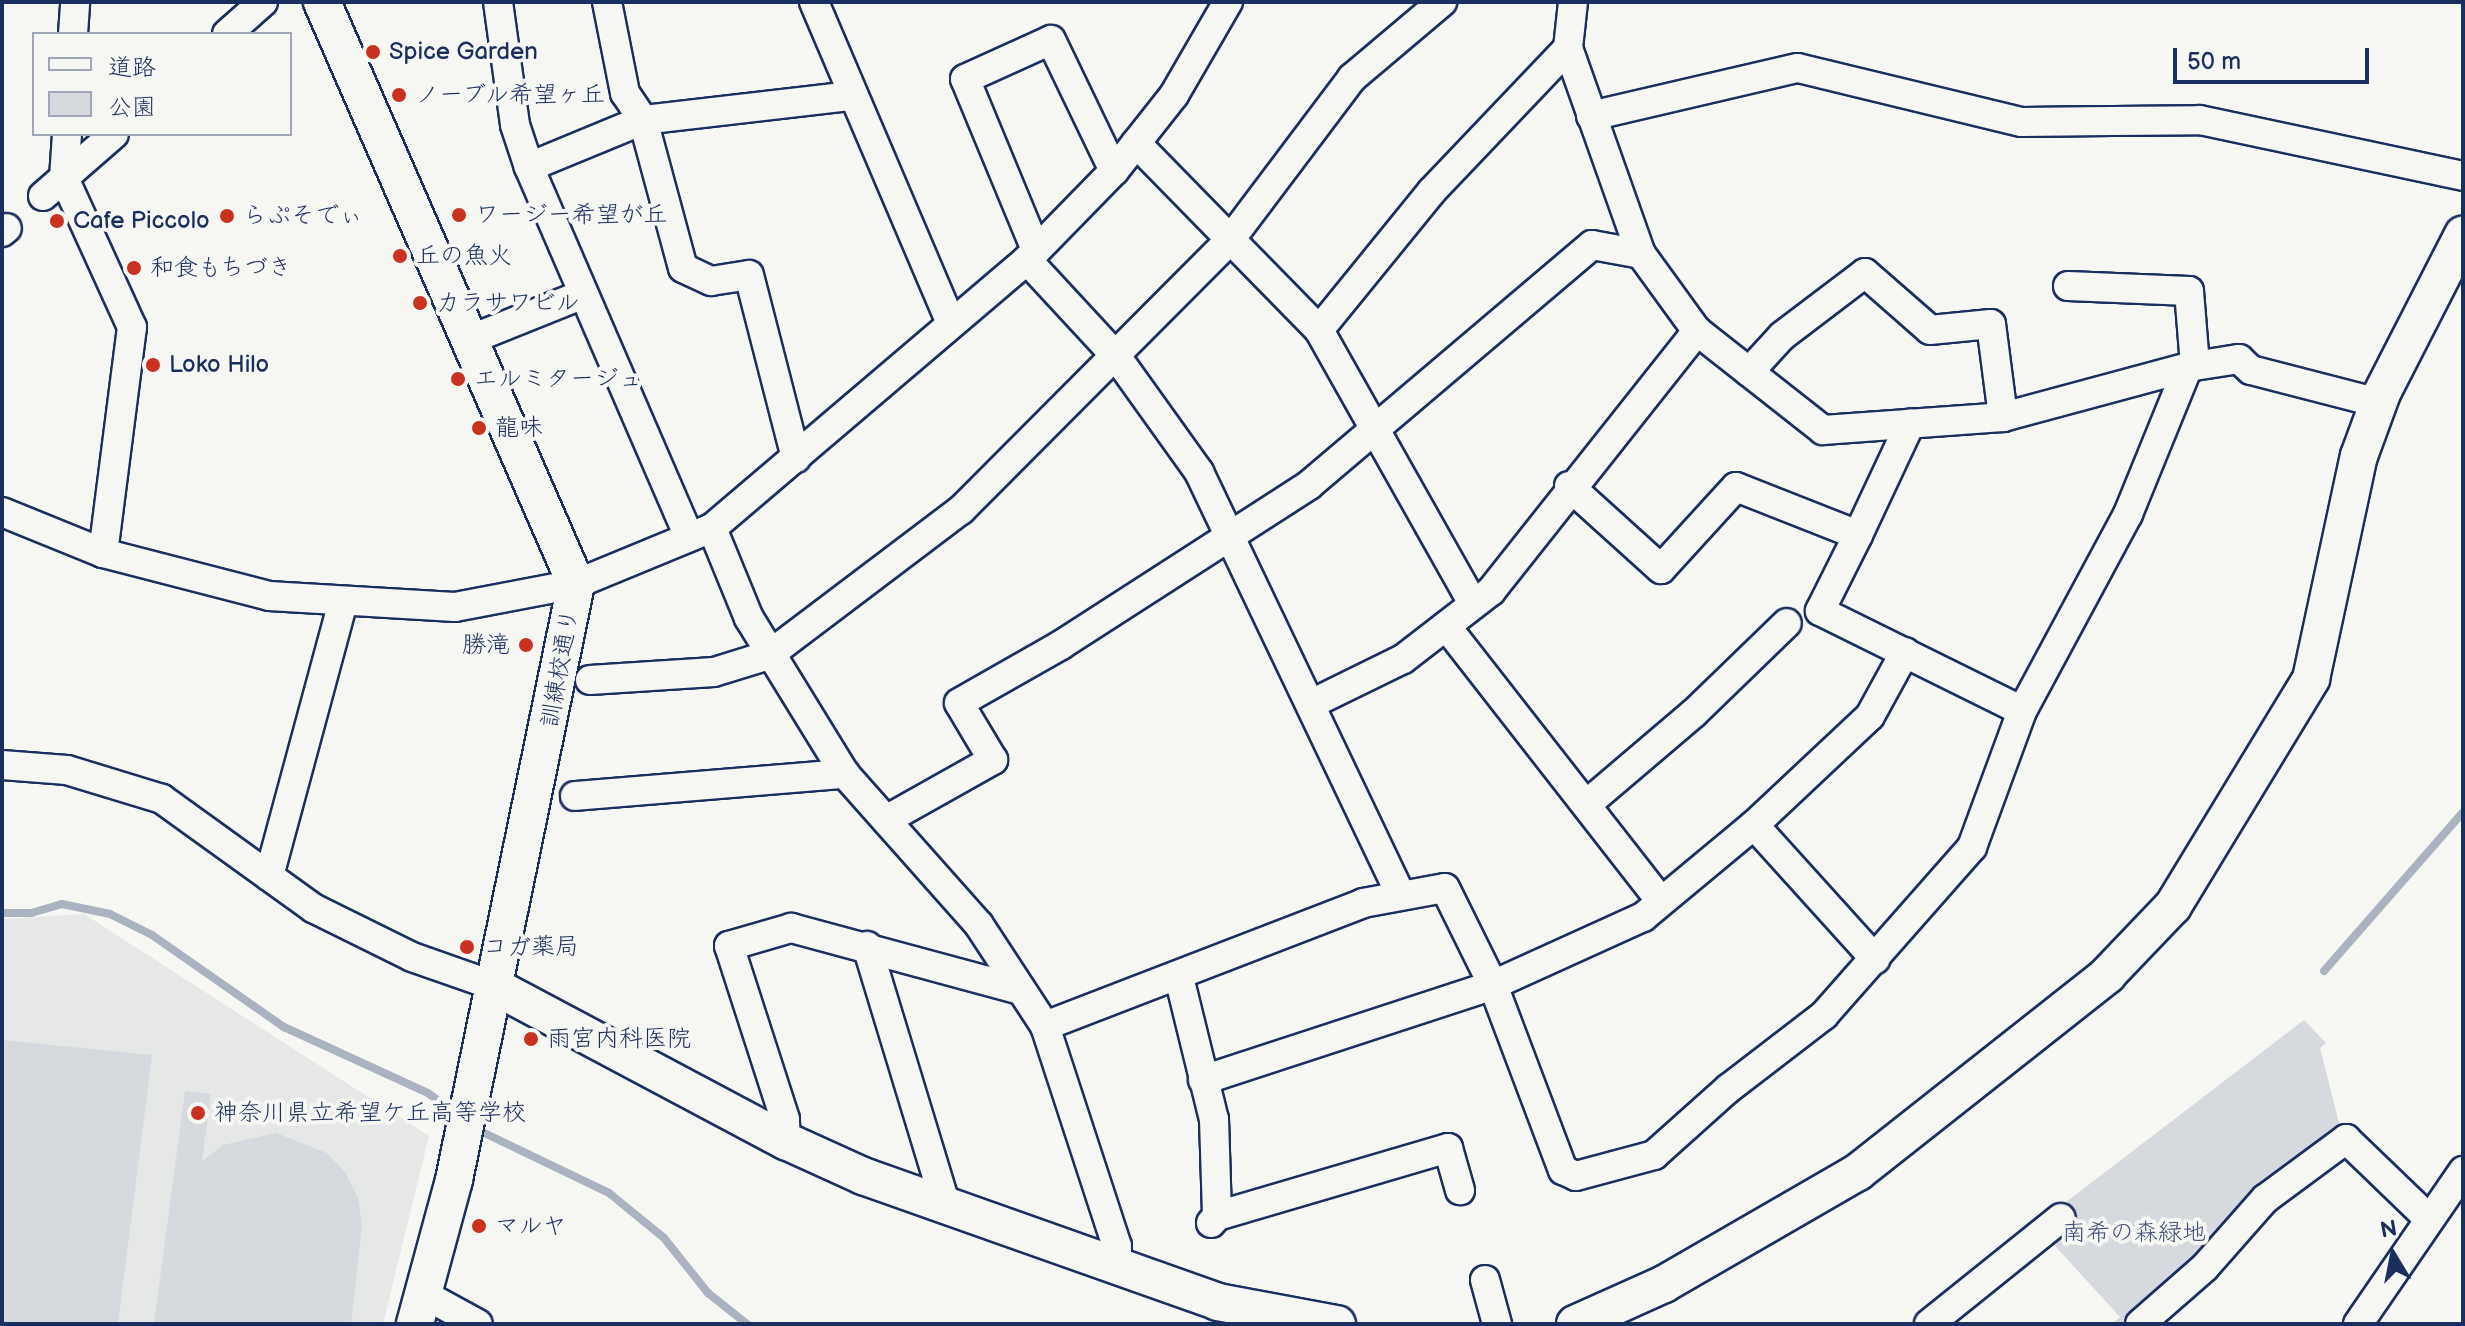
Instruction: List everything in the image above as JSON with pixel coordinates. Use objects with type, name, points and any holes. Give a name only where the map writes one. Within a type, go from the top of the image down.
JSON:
[{"type":"street","points":[[73,32],[75,2]]},
{"type":"street","points":[[229,32],[263,2]]},
{"type":"street","name":"訓練校通り","points":[[322,2],[576,584],[536,797],[492,985],[454,1180],[420,1310]]},
{"type":"street","points":[[498,2],[515,125],[581,295],[700,532],[769,655],[845,774],[979,925],[1045,1026],[1117,1246],[1117,1267]]},
{"type":"street","points":[[607,2],[625,93],[643,120],[683,268],[711,281],[749,275],[796,458]]},
{"type":"street","points":[[814,2],[851,96],[951,323]]},
{"type":"street","points":[[2,512],[103,553],[269,596],[455,607],[576,584],[700,532],[796,458],[1032,255],[1114,171],[1174,95],[1228,2]]},
{"type":"street","points":[[590,680],[714,672],[769,655],[961,510],[1230,240],[1352,78],[1409,11],[1442,2]]},
{"type":"street","points":[[1573,2],[1568,48],[1641,254],[1697,331],[1823,430],[2003,417],[2192,367],[2239,359],[2251,370],[2379,403]]},
{"type":"street","points":[[1114,171],[1051,40],[965,79],[1032,255],[1116,356],[1173,431],[1311,704],[1400,894]]},
{"type":"street","points":[[1319,330],[1432,191],[1568,48]]},
{"type":"street","points":[[1591,116],[1798,68],[2022,122],[2200,120],[2463,176]]},
{"type":"street","points":[[529,167],[643,120],[851,96]]},
{"type":"street","points":[[67,136],[64,178],[132,327],[103,553]]},
{"type":"street","points":[[43,196],[112,136]]},
{"type":"street","points":[[1136,143],[1319,330],[1472,602]]},
{"type":"street","points":[[1575,1324],[1664,1284],[1846,1181],[2144,941],[2219,834],[2311,679],[2324,634],[2347,499],[2379,403],[2463,235]]},
{"type":"street","points":[[886,820],[993,760],[959,703],[1061,645],[1227,535],[1309,485],[1592,245],[1641,254]]},
{"type":"street","points":[[1749,372],[1782,336],[1865,273],[1930,330],[1991,324],[2003,417]]},
{"type":"street","points":[[1045,1026],[1179,977],[1363,903],[1445,888],[1493,985],[1563,1170],[1576,1176],[1654,1155],[1729,1088],[1824,1015],[1972,847],[2022,711],[2128,514],[2192,367],[2189,291],[2068,286]]},
{"type":"street","points":[[469,340],[581,295]]},
{"type":"street","points":[[1311,704],[1403,659],[1472,602],[1491,591],[1569,486],[1697,331]]},
{"type":"street","points":[[1910,424],[1820,611],[2022,711]]},
{"type":"street","points":[[1569,486],[1661,569],[1736,487],[1858,535]]},
{"type":"street","points":[[269,876],[343,602]]},
{"type":"street","points":[[1587,804],[1694,713],[1787,623]]},
{"type":"street","points":[[1446,626],[1661,901]]},
{"type":"street","points":[[1203,1080],[1493,985],[1643,917],[1754,825],[1870,716],[1905,652]]},
{"type":"street","points":[[2,765],[67,770],[139,789],[162,799],[313,908],[370,937],[492,985],[786,1141],[946,1206],[1268,1319],[1337,1324]]},
{"type":"street","points":[[575,796],[845,774]]},
{"type":"street","points":[[1754,825],[1875,959]]},
{"type":"street","points":[[786,1141],[785,1119],[729,946],[791,928],[867,946],[1020,990]]},
{"type":"street","points":[[867,946],[946,1206]]},
{"type":"street","points":[[1179,977],[1214,1119],[1214,1220],[1448,1148],[1460,1190]]},
{"type":"street","points":[[2140,1324],[2205,1267],[2265,1199],[2346,1139],[2428,1218]]},
{"type":"street","points":[[2358,1324],[2463,1171]]},
{"type":"street","points":[[1929,1324],[2061,1218]]},
{"type":"street","points":[[1485,1280],[1497,1324]]},
{"type":"street","points":[[420,1310],[478,1324]]},
{"type":"shaded area","name":"神奈川県立希望ケ丘高等学校","points":[[84,914],[429,1136],[383,1324],[2,1324],[2,919]]},
{"type":"green space","name":"南希の森緑地","points":[[2304,1020],[2326,1043],[2320,1048],[2340,1127],[2127,1324],[2112,1324],[2120,1317],[2036,1225]]},
{"type":"green space","points":[[2,1040],[152,1055],[118,1324],[2,1324]]},
{"type":"green space","points":[[185,1091],[211,1094],[202,1161],[223,1145],[276,1133],[327,1153],[346,1173],[358,1198],[362,1225],[351,1324],[154,1324]]},
{"type":"waterway","points":[[2324,971],[2463,812]]},
{"type":"waterway","points":[[2,913],[31,913],[62,904],[110,914],[152,935],[284,1027],[428,1093],[459,1116]]},
{"type":"waterway","points":[[476,1129],[609,1193],[664,1238],[708,1293],[747,1324]]},
{"type":"place","name":"Spice Garden","points":[[373,52]]},
{"type":"place","name":"ノーブル希望ヶ丘","points":[[399,95]]},
{"type":"place","name":"ワージー希望が丘","points":[[459,215]]},
{"type":"place","name":"らぷそでぃ","points":[[227,216]]},
{"type":"place","name":"Cafe Piccolo","points":[[57,221]]},
{"type":"place","name":"丘の魚火","points":[[400,256]]},
{"type":"place","name":"和食もちづき","points":[[134,268]]},
{"type":"place","name":"カラサワビル","points":[[420,303]]},
{"type":"place","name":"Loko Hilo","points":[[153,365]]},
{"type":"place","name":"エルミタージュ","points":[[458,379]]},
{"type":"place","name":"龍味","points":[[479,428]]},
{"type":"place","name":"勝滝","points":[[526,645]]},
{"type":"place","name":"コガ薬局","points":[[467,947]]},
{"type":"place","name":"雨宮内科医院","points":[[531,1039]]},
{"type":"place","name":"神奈川県立希望ケ丘高等学校","points":[[198,1113]]},
{"type":"place","name":"マルヤ","points":[[479,1226]]}]
